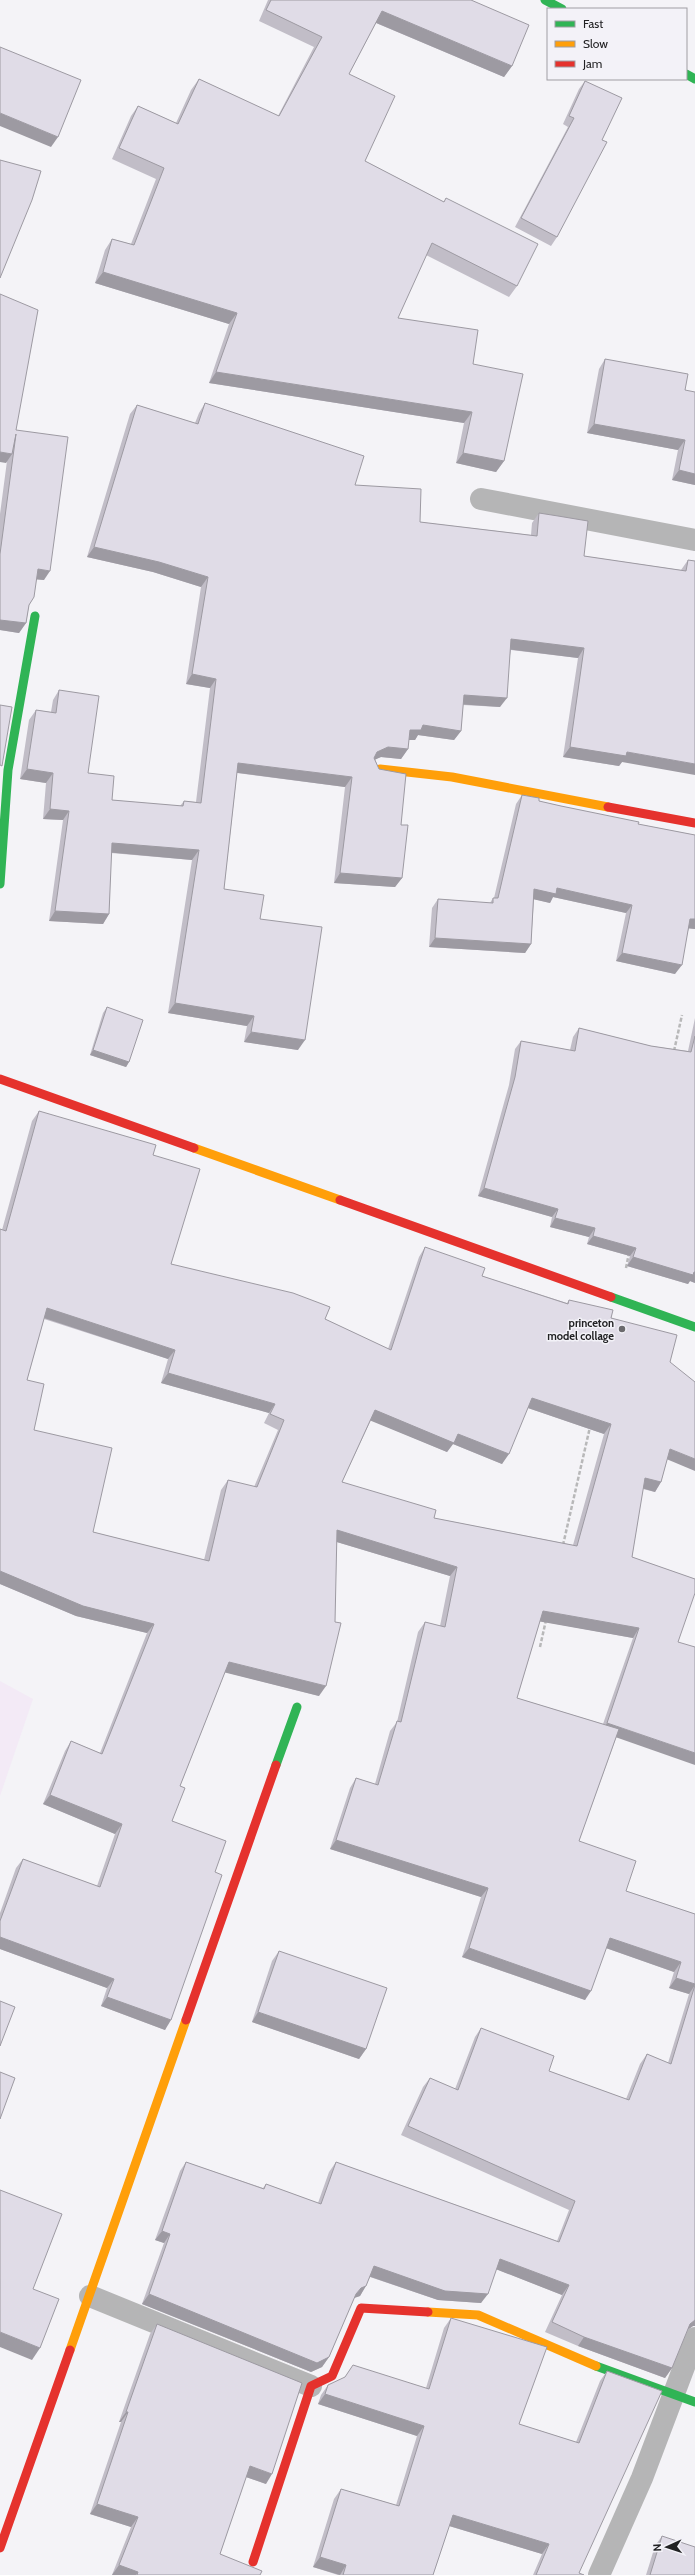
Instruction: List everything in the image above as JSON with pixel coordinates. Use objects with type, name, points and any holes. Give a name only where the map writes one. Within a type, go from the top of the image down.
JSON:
[{"type":"street","points":[[550,1],[560,8]]},
{"type":"street","points":[[481,499],[695,540]]},
{"type":"street","points":[[0,884],[8,770],[35,616]]},
{"type":"street","points":[[380,769],[452,777],[695,823]]},
{"type":"street","points":[[0,1079],[695,1326]]},
{"type":"street","points":[[0,2548],[297,1707]]},
{"type":"street","points":[[90,2296],[311,2386]]},
{"type":"street","points":[[253,2562],[311,2386],[332,2376],[361,2308],[478,2315],[573,2358],[673,2396],[695,2402]]},
{"type":"street","points":[[599,2575],[642,2478],[695,2338]]},
{"type":"shaded area","points":[[0,1681],[33,1699],[0,1796]]},
{"type":"building","points":[[271,0],[471,0],[529,25],[512,66],[382,11],[349,74],[395,96],[365,161],[444,202],[446,198],[538,244],[517,286],[432,243],[398,318],[478,330],[473,364],[523,374],[504,461],[463,453],[472,412],[216,372],[237,313],[103,272],[112,239],[134,245],[164,168],[119,148],[138,106],[178,124],[199,79],[279,116],[322,37],[266,10]]},
{"type":"building","points":[[0,47],[81,80],[58,137],[0,113]]},
{"type":"building","points":[[585,81],[622,98],[602,140],[607,142],[557,237],[521,218],[574,118],[569,116]]},
{"type":"building","points":[[0,160],[41,171],[32,200],[0,278]]},
{"type":"building","points":[[0,294],[38,310],[16,430],[68,437],[50,571],[38,569],[34,597],[29,605],[26,623],[0,620],[0,554],[16,434],[12,454],[0,452]]},
{"type":"building","points":[[605,359],[688,374],[685,390],[695,392],[695,474],[679,470],[685,440],[594,424]]},
{"type":"building","points":[[205,403],[364,456],[355,485],[421,489],[420,522],[537,536],[539,513],[588,521],[584,556],[686,571],[688,560],[695,561],[695,764],[627,752],[626,756],[570,747],[584,648],[511,639],[507,698],[464,695],[461,731],[423,725],[421,730],[410,730],[408,749],[388,747],[377,752],[374,758],[379,769],[406,774],[401,825],[408,825],[402,878],[340,873],[352,777],[238,763],[224,889],[264,895],[260,919],[322,927],[305,1040],[251,1032],[254,1016],[175,1003],[199,850],[112,843],[109,914],[55,911],[69,811],[50,809],[53,773],[27,769],[36,710],[56,713],[59,690],[99,696],[88,773],[114,776],[112,800],[183,806],[184,801],[201,803],[216,679],[192,674],[208,577],[159,562],[94,547],[137,405],[198,424]]},
{"type":"building","points":[[0,705],[12,707],[2,766],[0,765]]},
{"type":"building","points":[[522,795],[539,798],[539,801],[639,822],[638,824],[695,835],[695,919],[690,919],[682,965],[622,953],[632,905],[557,888],[556,894],[534,889],[531,944],[435,938],[438,899],[493,903],[493,898],[498,898]]},
{"type":"building","points":[[107,1007],[143,1020],[129,1062],[93,1050]]},
{"type":"building","points":[[579,1028],[651,1046],[691,1052],[695,1036],[695,1272],[693,1275],[633,1257],[636,1248],[593,1236],[595,1228],[555,1218],[558,1209],[484,1188],[515,1077],[521,1041],[575,1051]]},
{"type":"building","points":[[39,1111],[156,1145],[153,1155],[200,1169],[171,1264],[293,1293],[330,1307],[325,1319],[391,1350],[425,1247],[485,1268],[482,1276],[568,1304],[569,1300],[613,1310],[611,1318],[677,1335],[670,1362],[695,1382],[695,1459],[670,1449],[661,1482],[645,1478],[632,1557],[695,1579],[695,1593],[678,1642],[695,1647],[695,1753],[607,1723],[639,1628],[543,1611],[517,1698],[619,1729],[579,1841],[636,1861],[626,1891],[695,1914],[695,1984],[676,1978],[681,1962],[610,1938],[591,1991],[469,1948],[488,1888],[336,1840],[356,1778],[378,1785],[397,1721],[401,1722],[425,1622],[445,1627],[457,1567],[337,1530],[335,1622],[341,1623],[326,1686],[229,1662],[180,1786],[185,1788],[172,1821],[226,1841],[215,1872],[222,1875],[171,2020],[107,1997],[114,1979],[0,1937],[0,1921],[23,1859],[100,1887],[122,1824],[50,1795],[71,1741],[102,1754],[154,1624],[83,1606],[0,1571],[0,1229],[6,1231]],"holes":[[[47,1308],[175,1350],[168,1373],[275,1404],[270,1414],[284,1420],[257,1487],[228,1480],[209,1561],[93,1532],[112,1448],[34,1430],[44,1384],[27,1380]],[[532,1398],[611,1424],[577,1546],[434,1518],[436,1510],[342,1482],[375,1410],[454,1443],[458,1434],[509,1454]]]},
{"type":"building","points":[[279,1951],[387,1988],[366,2049],[258,2012]]},
{"type":"building","points":[[695,1985],[695,2320],[690,2324],[672,2368],[584,2337],[552,2322],[569,2285],[500,2259],[488,2294],[445,2291],[374,2266],[366,2286],[361,2288],[356,2294],[329,2357],[317,2363],[149,2294],[170,2234],[162,2231],[186,2162],[264,2189],[266,2184],[321,2204],[336,2162],[559,2242],[575,2201],[408,2126],[430,2078],[458,2090],[481,2028],[554,2056],[549,2071],[629,2100],[647,2054],[671,2064]]},
{"type":"building","points":[[0,2001],[15,2007],[0,2046]]},
{"type":"building","points":[[0,2072],[15,2078],[0,2119]]},
{"type":"building","points":[[0,2190],[62,2214],[33,2289],[59,2299],[40,2348],[0,2332]]},
{"type":"building","points":[[451,2318],[547,2347],[519,2424],[579,2443],[607,2371],[662,2391],[579,2573],[584,2575],[536,2575],[549,2544],[453,2515],[433,2575],[343,2575],[346,2565],[320,2557],[341,2489],[399,2506],[424,2426],[325,2394],[328,2385],[345,2377],[353,2365],[429,2389]]},
{"type":"building","points":[[157,2324],[302,2383],[272,2474],[250,2466],[220,2554],[262,2571],[260,2575],[137,2575],[138,2572],[119,2565],[138,2517],[97,2504],[128,2412],[126,2412]]},
{"type":"building","points":[[662,2536],[695,2547],[695,2575],[650,2575]]},
{"type":"traffic: fast","points":[[545,0],[560,8]]},
{"type":"traffic: fast","points":[[687,75],[695,79]]},
{"type":"traffic: fast","points":[[0,884],[8,770],[35,616]]},
{"type":"traffic: fast","points":[[611,1297],[695,1327]]},
{"type":"traffic: fast","points":[[276,1765],[297,1707]]},
{"type":"traffic: fast","points":[[596,2366],[695,2402]]},
{"type":"traffic: slow","points":[[380,769],[452,777],[608,807]]},
{"type":"traffic: slow","points":[[194,1148],[340,1200]]},
{"type":"traffic: slow","points":[[70,2350],[186,2020]]},
{"type":"traffic: slow","points":[[428,2312],[478,2315],[596,2366]]},
{"type":"traffic: jam","points":[[608,807],[695,823]]},
{"type":"traffic: jam","points":[[0,1079],[194,1148]]},
{"type":"traffic: jam","points":[[340,1200],[611,1297]]},
{"type":"traffic: jam","points":[[186,2020],[276,1765]]},
{"type":"traffic: jam","points":[[253,2562],[311,2386],[332,2376],[361,2308],[428,2312]]},
{"type":"traffic: jam","points":[[0,2548],[70,2350]]},
{"type":"place","name":"princeton model collage","points":[[622,1329]]}]
